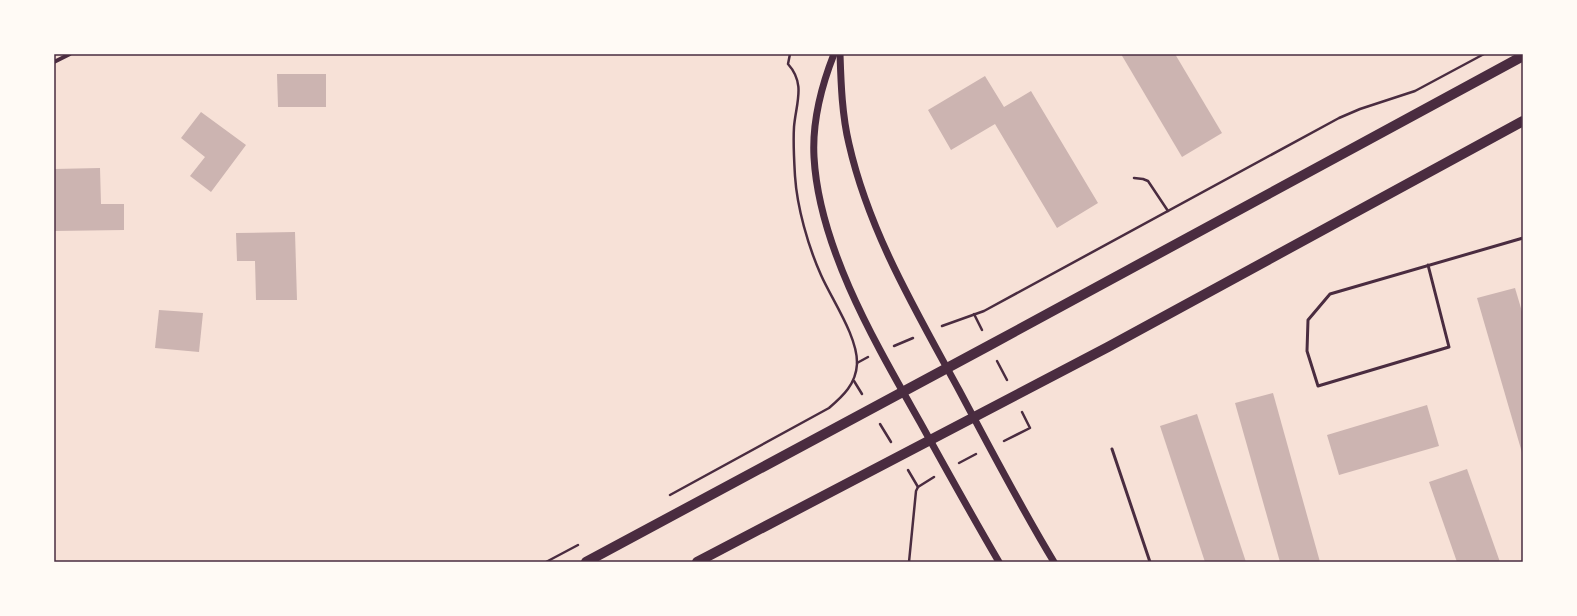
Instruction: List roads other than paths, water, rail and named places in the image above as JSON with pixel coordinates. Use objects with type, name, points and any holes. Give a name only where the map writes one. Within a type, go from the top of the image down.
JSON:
[{"type":"main road","points":[[586,562],[1523,56]]},
{"type":"main road","points":[[697,562],[1114,343],[1523,121]]},
{"type":"street","points":[[54,62],[70,54]]},
{"type":"street","points":[[834,54],[821,90],[815,128],[814,157],[820,200],[832,241],[862,311],[903,392],[999,562]]},
{"type":"street","points":[[840,54],[844,115],[848,143],[869,212],[896,271],[947,368],[1025,512],[1054,562]]},
{"type":"lane","points":[[1428,265],[1449,347],[1318,386],[1307,351],[1308,320],[1330,294],[1428,265],[1523,238]]},
{"type":"lane","points":[[1112,448],[1150,562]]}]
